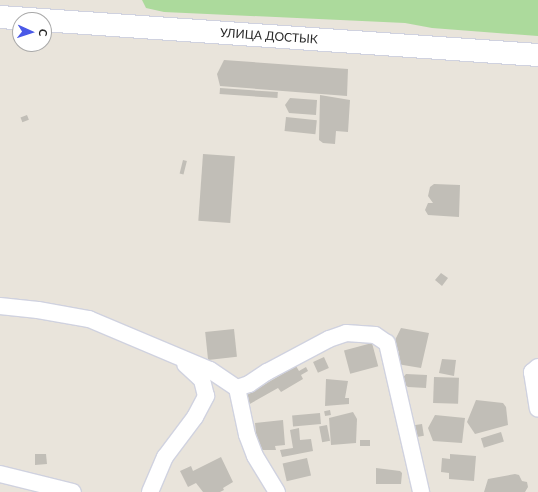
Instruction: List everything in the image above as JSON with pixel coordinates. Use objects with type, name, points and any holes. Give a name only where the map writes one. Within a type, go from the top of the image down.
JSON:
[{"type":"main road","name":"УЛИЦА ДОСТЫК","points":[[0,16],[538,55]]},
{"type":"street","points":[[0,306],[38,310],[89,319],[210,370],[237,388],[247,435],[255,456],[277,492]]},
{"type":"street","points":[[237,388],[249,384],[310,347],[346,333],[375,335],[381,338],[386,343],[421,492]]},
{"type":"street","points":[[150,492],[165,457],[206,396],[202,380],[192,368],[165,351]]},
{"type":"street","points":[[538,367],[532,372],[538,409]]},
{"type":"street","points":[[202,380],[220,377]]},
{"type":"street","points":[[0,474],[73,492]]},
{"type":"green space","points":[[142,0],[538,0],[538,36],[432,28],[405,23],[164,12],[146,8]]},
{"type":"building","points":[[224,60],[348,69],[347,96],[220,86],[217,74]]},
{"type":"building","points":[[220,88],[278,92],[277,98],[220,94]]},
{"type":"building","points":[[320,95],[350,100],[348,132],[336,131],[335,144],[323,143],[319,140]]},
{"type":"building","points":[[290,98],[317,100],[316,115],[289,113],[285,105]]},
{"type":"building","points":[[27,115],[29,120],[22,122],[21,118]]},
{"type":"building","points":[[286,117],[317,120],[315,134],[285,131]]},
{"type":"building","points":[[203,154],[235,156],[230,223],[198,221]]},
{"type":"building","points":[[183,160],[187,161],[183,175],[180,174]]},
{"type":"building","points":[[434,184],[460,185],[459,217],[428,215],[425,210],[428,203],[433,203],[428,196],[430,187]]},
{"type":"building","points":[[441,273],[448,278],[442,286],[435,280]]},
{"type":"building","points":[[401,328],[429,333],[421,368],[397,364],[399,352],[394,342]]},
{"type":"building","points":[[234,329],[237,357],[208,360],[205,332]]},
{"type":"building","points":[[372,343],[378,366],[350,374],[344,351]]},
{"type":"building","points":[[324,357],[329,368],[318,373],[313,362]]},
{"type":"building","points":[[442,359],[456,360],[454,376],[439,373]]},
{"type":"building","points":[[296,366],[299,371],[306,367],[308,371],[301,375],[303,379],[281,392],[278,388],[248,405],[245,398],[247,395]]},
{"type":"building","points":[[406,374],[427,375],[426,388],[408,387],[400,381]]},
{"type":"building","points":[[434,377],[459,378],[458,404],[433,403]]},
{"type":"building","points":[[326,379],[348,381],[345,398],[349,398],[349,404],[325,406]]},
{"type":"building","points":[[476,400],[503,403],[506,407],[508,425],[475,434],[467,422]]},
{"type":"building","points":[[330,410],[331,415],[325,416],[324,411]]},
{"type":"building","points":[[353,412],[357,419],[356,443],[331,445],[329,418]]},
{"type":"building","points":[[320,413],[321,424],[293,426],[292,415]]},
{"type":"building","points":[[435,415],[465,418],[462,443],[433,441],[428,428]]},
{"type":"building","points":[[283,420],[285,445],[275,446],[276,450],[261,450],[257,442],[255,423]]},
{"type":"building","points":[[422,424],[424,436],[414,437],[412,426]]},
{"type":"building","points":[[327,425],[330,441],[322,442],[319,427]]},
{"type":"building","points":[[299,428],[300,440],[311,439],[313,451],[282,457],[280,450],[293,448],[290,430]]},
{"type":"building","points":[[501,432],[504,442],[484,448],[481,438]]},
{"type":"building","points":[[360,440],[370,440],[370,446],[360,446]]},
{"type":"building","points":[[35,454],[46,454],[47,464],[35,465]]},
{"type":"building","points":[[450,454],[476,456],[474,481],[449,479],[449,473],[441,472],[442,458],[450,459]]},
{"type":"building","points":[[221,457],[233,482],[223,488],[224,490],[220,492],[203,492],[196,483],[188,487],[180,471],[191,466],[193,471]]},
{"type":"building","points":[[307,458],[311,476],[287,481],[283,464]]},
{"type":"building","points":[[376,468],[400,471],[402,473],[401,484],[376,484]]},
{"type":"building","points":[[515,474],[519,475],[522,481],[527,482],[528,487],[525,492],[484,492],[488,479]]}]
